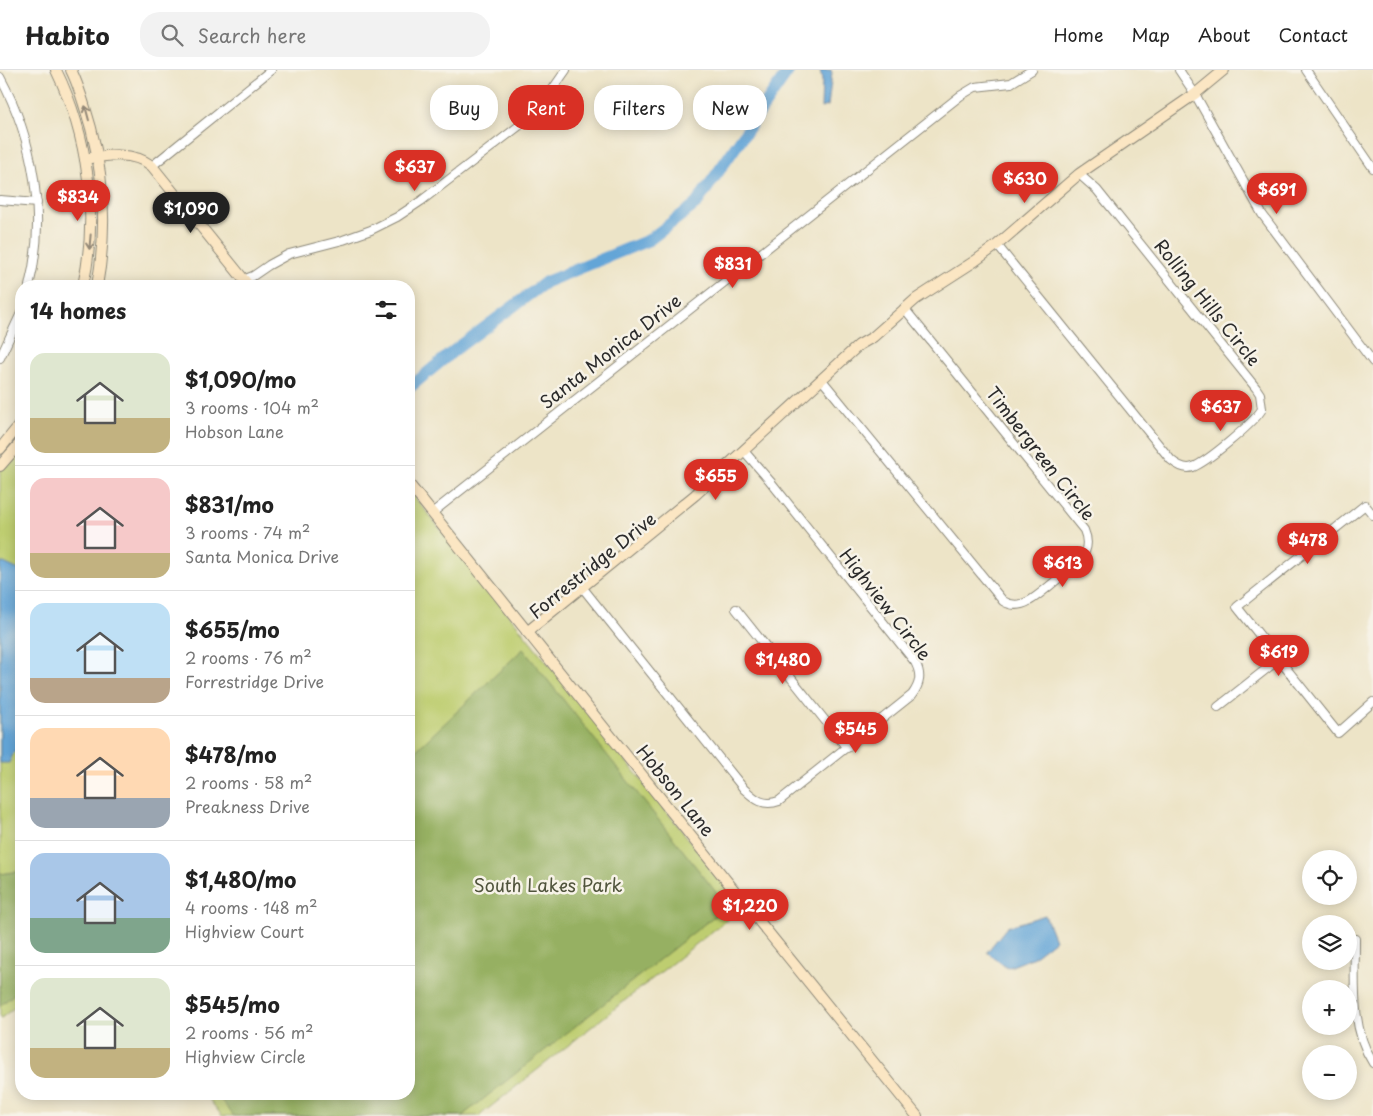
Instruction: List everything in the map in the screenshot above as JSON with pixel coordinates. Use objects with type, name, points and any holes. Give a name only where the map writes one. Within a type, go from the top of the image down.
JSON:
[{"type":"street","points":[[56,70],[70,102],[85,159],[91,221],[90,244],[84,280]]},
{"type":"street","points":[[71,70],[84,104],[98,156],[104,209],[98,280]]},
{"type":"street","points":[[152,166],[271,70]]},
{"type":"street","points":[[249,280],[269,265],[289,254],[343,240],[371,230],[421,201],[528,119],[566,70]]},
{"type":"street","name":"Santa Monica Drive","points":[[432,513],[960,96],[974,87],[1011,83],[1032,70]]},
{"type":"street","points":[[1179,70],[1195,94],[1262,214],[1373,362]]},
{"type":"street","name":"Forrestridge Drive","points":[[528,634],[679,517],[824,382],[864,350],[873,337],[904,308],[976,262],[1079,174],[1195,94],[1224,70]]},
{"type":"street","points":[[1306,70],[1373,168]]},
{"type":"street","points":[[0,77],[18,113],[26,137],[33,171],[37,203],[37,238],[30,280]]},
{"type":"street","points":[[85,159],[118,155],[146,161],[244,280]]},
{"type":"street","name":"Rolling Hills Circle","points":[[997,246],[1171,460],[1183,467],[1191,468],[1254,420],[1262,409],[1260,394],[1256,388],[1098,190],[1079,174]]},
{"type":"street","points":[[0,200],[37,203]]},
{"type":"street","name":"Timbergreen Circle","points":[[824,382],[1003,601],[1015,606],[1029,602],[1079,561],[1086,550],[1087,542],[1084,530],[904,308]]},
{"type":"street","points":[[0,358],[3,345],[15,324]]},
{"type":"street","points":[[0,449],[15,430]]},
{"type":"street","points":[[0,466],[15,449]]},
{"type":"street","name":"Highview Circle","points":[[584,589],[744,789],[760,803],[773,804],[779,802],[912,695],[919,683],[920,675],[918,668],[770,481],[746,454]]},
{"type":"street","name":"Hobson Lane","points":[[415,492],[917,1116]]},
{"type":"street","points":[[1373,515],[1364,505],[1237,607],[1338,733],[1373,702]]},
{"type":"street","points":[[736,609],[847,748]]},
{"type":"street","points":[[1218,707],[1279,659]]},
{"type":"street","points":[[1356,970],[1359,1030],[1363,1046],[1373,1063]]},
{"type":"green space","points":[[15,448],[15,1007],[0,1019],[0,464]]},
{"type":"green space","name":"South Lakes Park","points":[[415,497],[743,907],[479,1116],[222,1116],[210,1100],[415,1100]]},
{"type":"green space","name":"South Lakes Park","points":[[523,649],[727,906],[462,1116],[234,1116],[221,1100],[415,1100],[415,751]]},
{"type":"green space","points":[[15,872],[15,993],[0,1006],[0,874]]},
{"type":"water","points":[[820,70],[831,70],[832,73],[828,106],[821,108],[822,80]]},
{"type":"water","points":[[0,563],[4,563],[15,568],[15,750],[9,763],[0,763]]},
{"type":"water","points":[[1045,915],[1055,940],[1032,958],[1007,968],[987,952],[1007,927]]},
{"type":"waterway","points":[[415,383],[456,349],[546,282],[649,240],[696,204],[789,70]]}]
